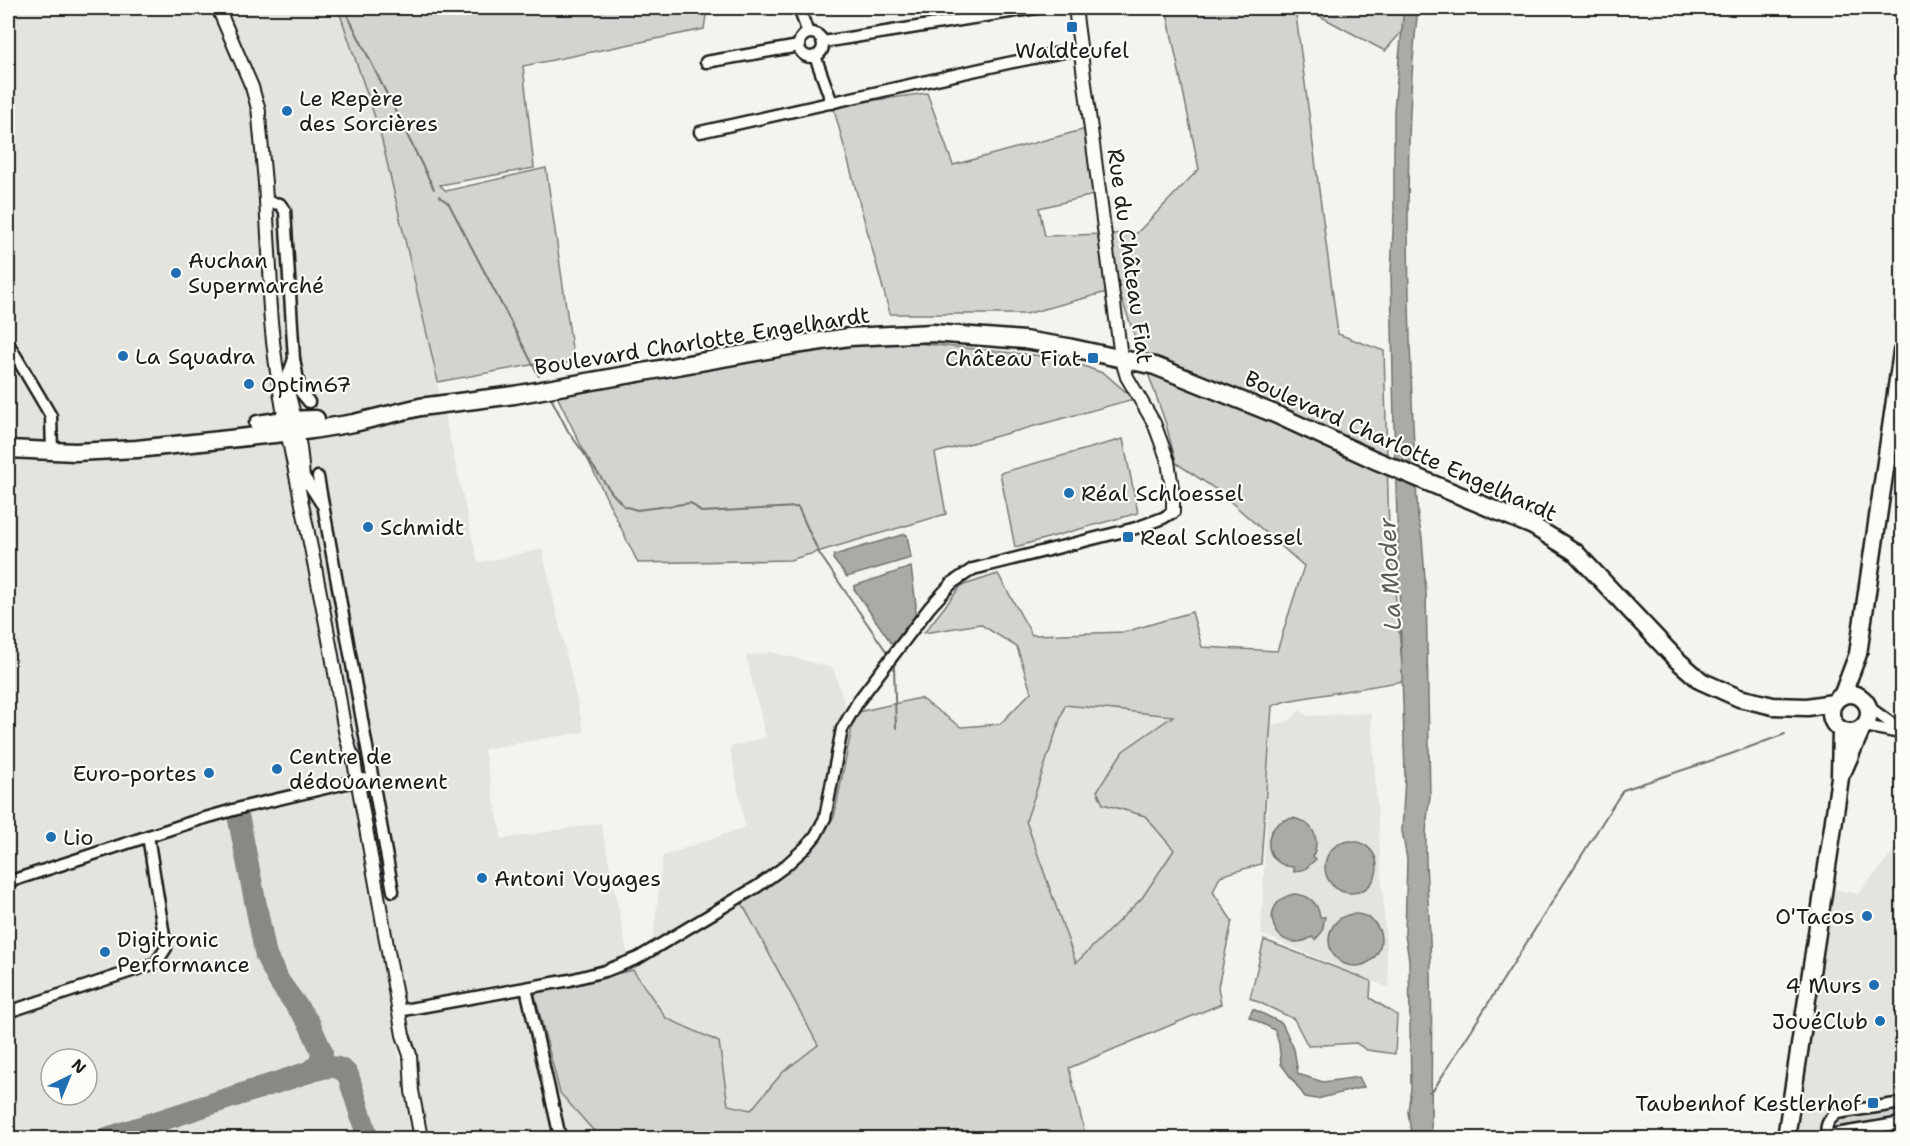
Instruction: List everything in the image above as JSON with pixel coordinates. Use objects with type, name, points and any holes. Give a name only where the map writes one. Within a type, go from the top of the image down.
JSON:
[{"type":"main road","name":"Boulevard Charlotte Engelhardt","points":[[8,449],[92,451],[170,446],[291,426],[514,395],[849,337],[913,333],[961,334],[1024,340],[1184,371],[1208,382],[1222,393],[1533,526],[1563,543],[1587,564],[1677,660],[1701,681],[1739,698],[1787,707],[1837,726]]},
{"type":"main road","points":[[1840,777],[1868,721],[1867,704],[1860,684],[1858,654],[1902,352]]},
{"type":"main road","points":[[1786,1138],[1840,777],[1837,726],[1831,715],[1858,654]]},
{"type":"main road","points":[[1838,699],[1853,694],[1867,704]]},
{"type":"main road","name":"Boulevard Charlotte Engelhardt","points":[[1787,707],[1807,707],[1838,699]]},
{"type":"main road","points":[[1837,726],[1851,733],[1863,728]]},
{"type":"street","points":[[218,8],[258,106],[267,161],[265,183],[273,344],[303,475],[304,506]]},
{"type":"street","points":[[799,8],[808,33]]},
{"type":"street","points":[[824,42],[1036,8]]},
{"type":"street","name":"Rue du Château Fiat","points":[[398,1011],[605,971],[638,958],[758,886],[784,867],[816,835],[825,818],[842,729],[859,700],[930,607],[952,583],[973,569],[1136,528],[1173,512],[1168,461],[1154,423],[1126,377],[1121,357],[1075,8]]},
{"type":"street","points":[[808,33],[819,35],[824,42],[823,49],[815,56],[805,55],[799,46],[801,38],[808,33]]},
{"type":"street","points":[[706,62],[799,46]]},
{"type":"street","points":[[700,132],[1079,49]]},
{"type":"street","points":[[815,56],[832,103]]},
{"type":"street","points":[[266,202],[280,204],[285,211],[294,359],[300,391],[309,402]]},
{"type":"street","points":[[271,287],[274,292],[278,357],[285,384],[304,506],[345,734],[358,780],[403,1035],[402,1058],[412,1091],[421,1138]]},
{"type":"street","points":[[8,343],[51,416],[52,451]]},
{"type":"street","points":[[285,384],[294,359]]},
{"type":"street","points":[[303,475],[323,506]]},
{"type":"street","points":[[318,477],[393,891]]},
{"type":"street","points":[[1867,704],[1902,732]]},
{"type":"street","points":[[1863,728],[1902,732]]},
{"type":"street","points":[[8,882],[244,807],[371,777]]},
{"type":"street","points":[[8,1012],[156,963],[166,948],[148,836]]},
{"type":"street","points":[[526,988],[560,1137]]},
{"type":"street","points":[[1827,1138],[1826,1128],[1829,1119],[1837,1113],[1902,1103]]},
{"type":"street","points":[[1833,1138],[1836,1134],[1902,1123]]},
{"type":"shaded area","points":[[8,8],[332,8],[340,14],[380,132],[478,563],[542,549],[584,732],[484,749],[502,839],[601,823],[628,957],[652,946],[663,856],[745,827],[730,747],[766,737],[746,656],[771,652],[833,668],[852,727],[834,817],[742,904],[818,1045],[783,1072],[751,1110],[728,1106],[719,1042],[666,1018],[560,1093],[600,1138],[428,1138],[363,790],[351,794],[414,1138],[8,1138]]},
{"type":"shaded area","points":[[332,8],[707,8],[704,29],[523,66],[534,168],[440,185],[446,191],[546,168],[574,362],[544,365],[542,363],[438,382],[380,132],[340,14]]},
{"type":"shaded area","points":[[1166,8],[1295,8],[1338,334],[1384,351],[1389,532],[1404,681],[1286,701],[1272,706],[1261,864],[1220,876],[1213,892],[1232,921],[1218,987],[1221,1004],[1069,1068],[1086,1138],[600,1138],[560,1093],[534,992],[633,970],[666,1018],[719,1042],[728,1105],[751,1110],[783,1072],[818,1045],[742,903],[834,817],[852,727],[858,712],[920,698],[961,727],[1000,724],[1031,692],[1017,647],[980,624],[924,633],[961,586],[998,574],[1032,635],[1125,632],[1192,612],[1202,647],[1277,651],[1304,566],[1217,490],[1176,463],[1166,424],[1118,289],[1026,314],[890,314],[833,106],[927,93],[953,165],[1086,129],[1094,195],[1039,208],[1045,236],[1137,233],[1199,169]],"holes":[[[1065,705],[1173,716],[1123,751],[1097,791],[1103,804],[1145,816],[1174,850],[1142,898],[1076,963],[1026,821]]]},
{"type":"shaded area","points":[[1305,8],[1422,8],[1385,51]]},
{"type":"shaded area","points":[[1404,8],[1418,8],[1410,121],[1408,235],[1414,447],[1418,518],[1422,537],[1426,592],[1430,798],[1426,851],[1431,990],[1431,1138],[1412,1138],[1408,1112],[1411,1088],[1409,960],[1405,935],[1407,859],[1402,831],[1405,777],[1391,272],[1394,212],[1394,110]]},
{"type":"shaded area","points":[[897,341],[1062,358],[1105,374],[1134,399],[935,453],[946,514],[790,560],[638,563],[557,396],[823,348]]},
{"type":"shaded area","name":"Réal Schloessel","points":[[1123,439],[1138,513],[1015,547],[1000,473]]},
{"type":"shaded area","points":[[905,534],[911,558],[847,577],[833,559],[834,555]]},
{"type":"shaded area","points":[[911,567],[916,605],[915,617],[894,647],[854,586]]},
{"type":"shaded area","points":[[1065,704],[1173,715],[1123,751],[1103,804],[1145,816],[1174,850],[1142,898],[1076,964],[1026,821]]},
{"type":"shaded area","points":[[1300,710],[1307,716],[1371,713],[1389,988],[1261,934],[1271,725],[1289,721]]},
{"type":"shaded area","points":[[1293,818],[1310,827],[1314,832],[1316,843],[1313,856],[1316,859],[1305,869],[1294,872],[1294,867],[1283,865],[1275,859],[1270,852],[1269,844],[1270,835],[1275,827],[1282,821]]},
{"type":"shaded area","points":[[1346,841],[1356,841],[1370,848],[1377,867],[1370,886],[1356,893],[1346,893],[1336,889],[1329,882],[1325,872],[1325,862],[1329,852],[1336,845]]},
{"type":"shaded area","points":[[1902,842],[1902,1138],[1797,1138],[1834,889],[1858,894]]},
{"type":"shaded area","points":[[1294,894],[1312,901],[1320,917],[1325,917],[1322,932],[1315,940],[1312,937],[1299,942],[1288,941],[1279,935],[1274,927],[1272,917],[1275,907],[1282,899]]},
{"type":"shaded area","points":[[1350,914],[1360,914],[1374,921],[1381,940],[1374,959],[1360,966],[1350,966],[1340,962],[1333,955],[1329,945],[1329,935],[1333,925],[1340,918]]},
{"type":"shaded area","points":[[1264,940],[1371,981],[1370,998],[1397,1015],[1395,1054],[1367,1050],[1356,1043],[1308,1046],[1294,1019],[1250,998]]},
{"type":"shaded area","points":[[1253,1009],[1282,1023],[1294,1049],[1298,1074],[1323,1082],[1359,1077],[1364,1087],[1317,1099],[1305,1097],[1281,1064],[1275,1030],[1249,1017]]},
{"type":"shaded area","points":[[1902,1108],[1902,1119],[1837,1129],[1832,1124],[1837,1118]]},
{"type":"waterway","points":[[344,8],[434,189]]},
{"type":"waterway","points":[[439,196],[449,204],[539,376]]},
{"type":"waterway","points":[[550,396],[568,431],[612,493],[624,506],[637,510],[691,503],[701,512],[798,507],[819,553],[888,654]]},
{"type":"waterway","points":[[894,667],[896,728]]},
{"type":"waterway","points":[[1429,1092],[1434,1089],[1623,790],[1785,734]]},
{"type":"taxiway","points":[[239,820],[266,956],[280,983],[309,1023],[322,1052],[320,1063],[309,1072]]},
{"type":"taxiway","points":[[107,1138],[330,1067],[339,1068],[348,1075],[368,1138]]},
{"type":"place","name":"Waldteufel","points":[[1072,27]]},
{"type":"place","name":"Le Repère des Sorcières","points":[[287,111]]},
{"type":"place","name":"Auchan Supermarché","points":[[176,273]]},
{"type":"place","name":"La Squadra","points":[[123,356]]},
{"type":"place","name":"Château Fiat","points":[[1093,358]]},
{"type":"place","name":"Optim67","points":[[249,384]]},
{"type":"place","name":"Réal Schloessel","points":[[1069,493]]},
{"type":"place","name":"Schmidt","points":[[368,527]]},
{"type":"place","name":"Real Schloessel","points":[[1128,537]]},
{"type":"place","name":"Centre de dédouanement","points":[[277,769]]},
{"type":"place","name":"Euro-portes","points":[[209,773]]},
{"type":"place","name":"Lio","points":[[51,837]]},
{"type":"place","name":"Antoni Voyages","points":[[482,878]]},
{"type":"place","name":"O'Tacos","points":[[1867,916]]},
{"type":"place","name":"Digitronic Performance","points":[[105,952]]},
{"type":"place","name":"4 Murs","points":[[1874,985]]},
{"type":"place","name":"JouéClub","points":[[1880,1021]]},
{"type":"place","name":"Taubenhof Kestlerhof","points":[[1873,1103]]},
{"type":"water label","name":"La Moder","points":[[1390,574]]}]
